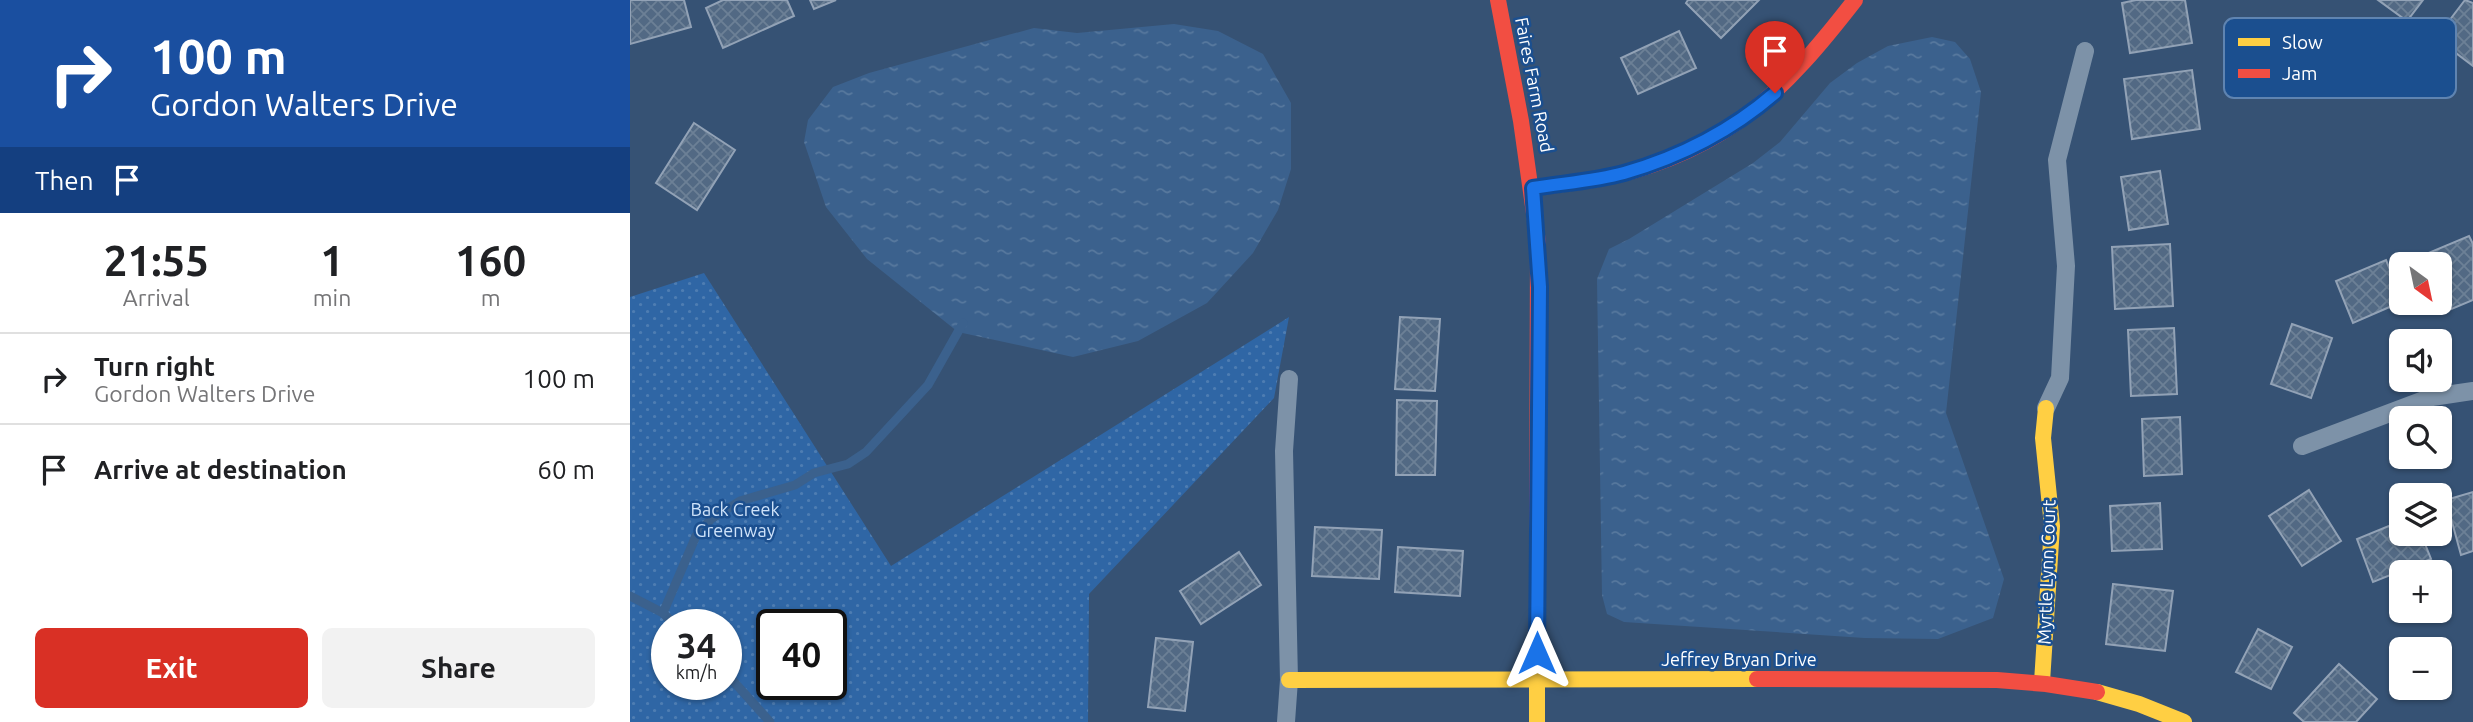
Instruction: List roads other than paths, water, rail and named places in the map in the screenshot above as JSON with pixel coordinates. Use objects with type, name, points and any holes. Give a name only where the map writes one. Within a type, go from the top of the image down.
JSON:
[{"type":"street","name":"Faires Farm Road","points":[[1498,0],[1521,111],[1533,188],[1540,287],[1537,722]]},
{"type":"street","points":[[1533,188],[1622,174],[1674,157],[1710,139],[1755,110],[1775,93],[1812,54],[1855,0]]},
{"type":"street","name":"Myrtle Lynn Court","points":[[2042,682],[2052,526],[2052,499],[2042,441],[2046,408]]},
{"type":"street","name":"Jeffrey Bryan Drive","points":[[1289,680],[1537,678],[2042,682],[2119,696],[2158,709],[2184,722]]},
{"type":"lane","name":"Myrtle Lynn Court","points":[[2046,408],[2060,378],[2066,266],[2057,160],[2085,51]]},
{"type":"lane","points":[[1286,722],[1289,680],[1284,451],[1289,379]]},
{"type":"lane","points":[[2302,446],[2432,397],[2473,391]]},
{"type":"water","points":[[1174,24],[1218,31],[1263,54],[1291,103],[1291,169],[1278,210],[1253,253],[1207,303],[1138,341],[1073,357],[958,332],[867,259],[826,207],[804,142],[808,120],[833,87],[869,73],[1034,28],[1077,33]]},
{"type":"water","points":[[1932,37],[1955,42],[1970,59],[1981,92],[1946,413],[2004,579],[1993,618],[1938,639],[1865,638],[1624,622],[1607,614],[1602,595],[1597,279],[1609,249],[1753,163],[1780,142],[1830,83],[1857,63],[1888,46]]},
{"type":"waterway","points":[[665,609],[696,536],[711,519],[740,501],[795,485],[814,473],[848,464],[866,452],[928,385],[963,323]]},
{"type":"waterway","points":[[630,596],[655,609]]},
{"type":"waterway","points":[[742,691],[770,722]]},
{"type":"park label","name":"Back Creek Greenway","points":[[735,520]]}]
